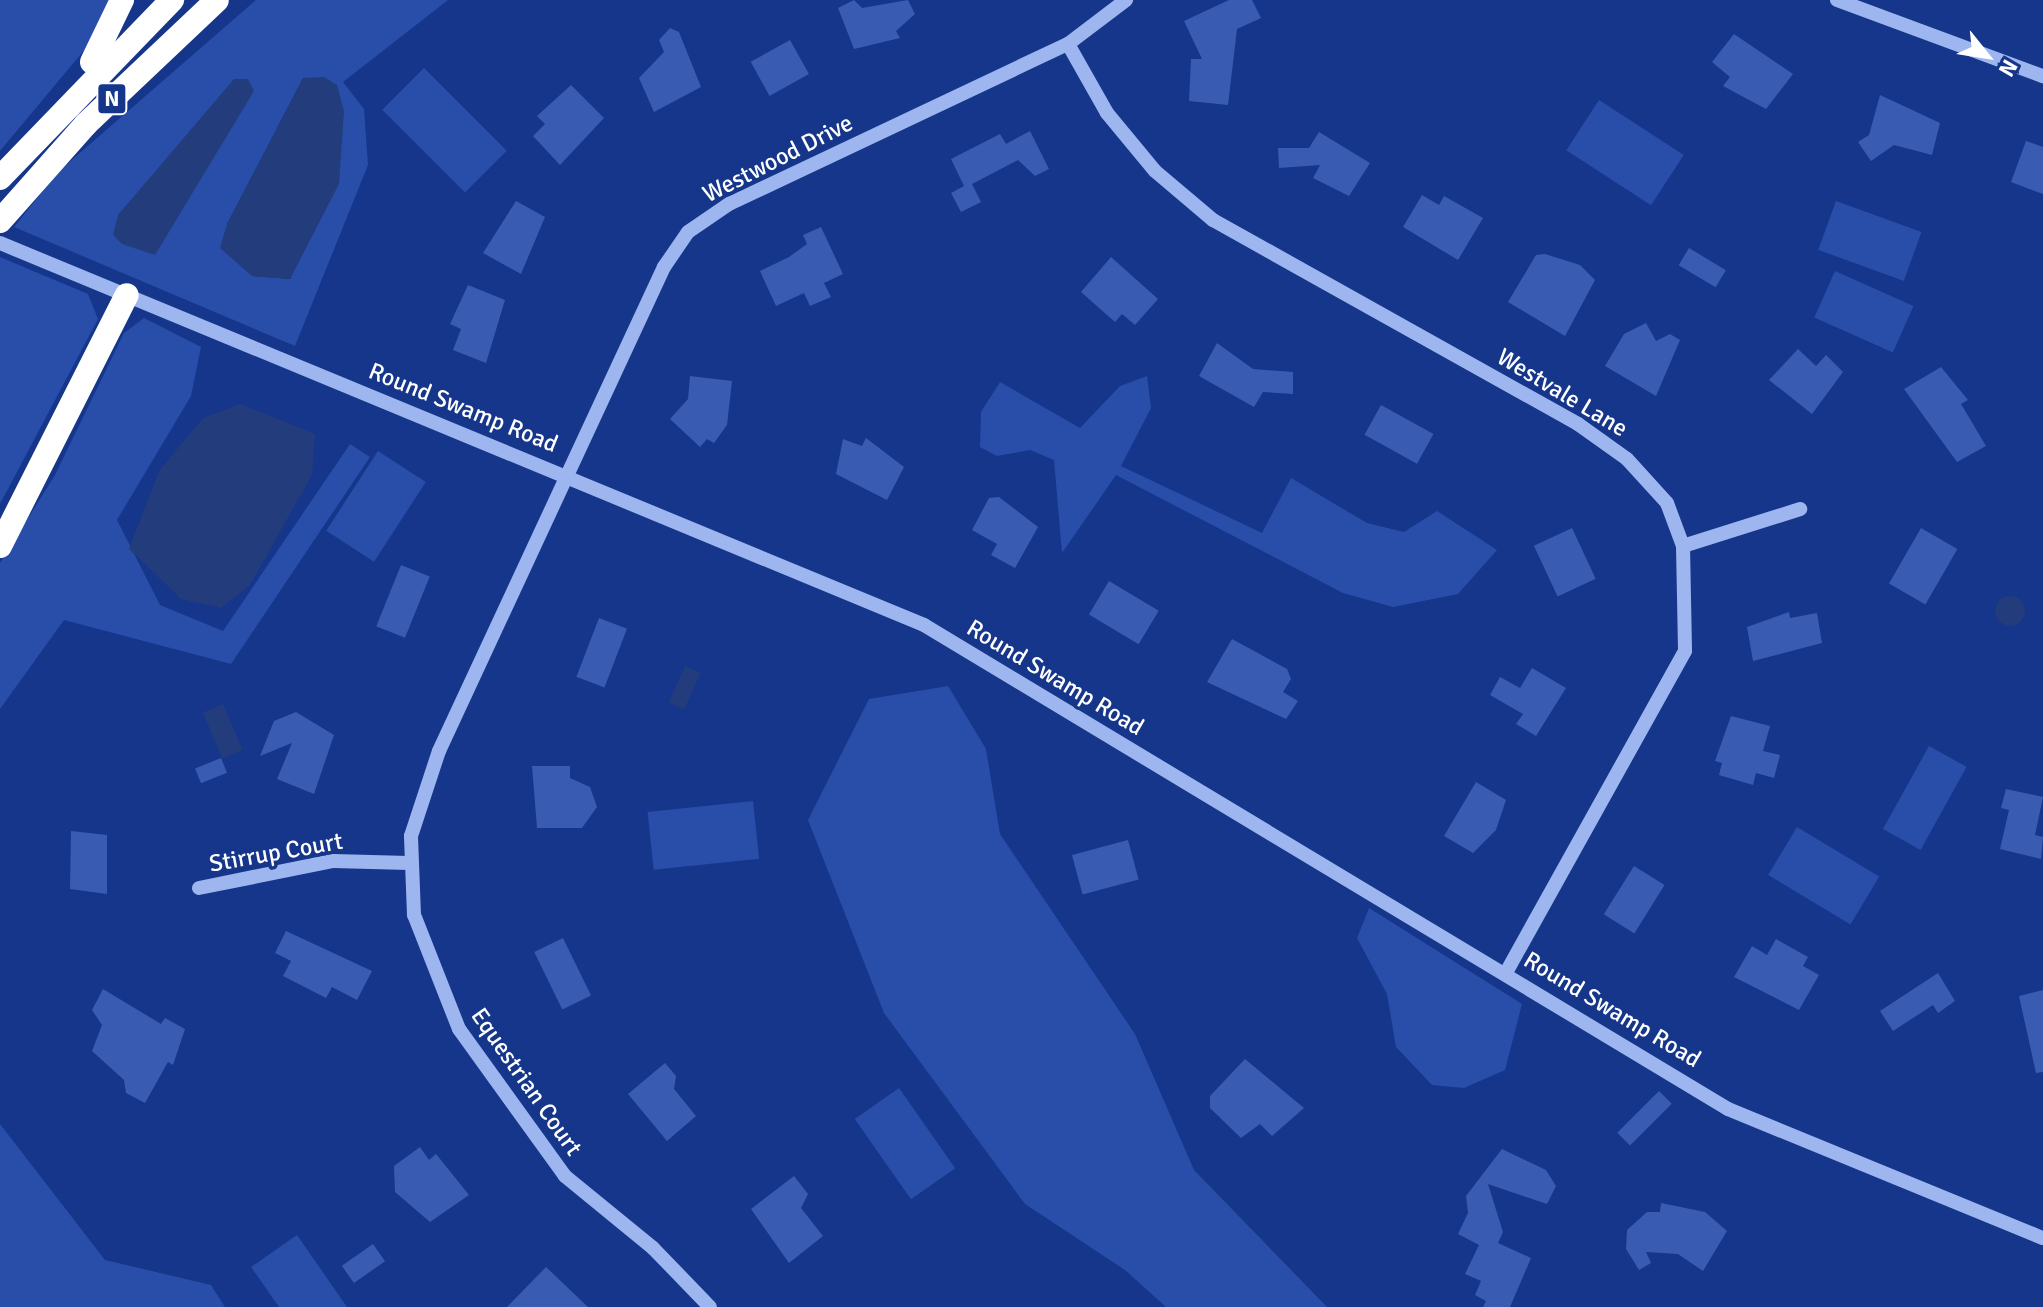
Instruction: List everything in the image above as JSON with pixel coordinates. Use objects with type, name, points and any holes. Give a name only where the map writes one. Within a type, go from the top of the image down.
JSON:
[{"type":"highway","points":[[57,112],[117,20],[122,0]]},
{"type":"highway","name":"N","points":[[0,178],[57,112],[172,0]]},
{"type":"highway","name":"N","points":[[7,212],[217,0]]},
{"type":"highway","points":[[0,546],[127,295]]},
{"type":"highway","points":[[0,519],[43,463]]},
{"type":"street","name":"Westwood Drive","points":[[567,474],[664,267],[688,232],[729,204],[1068,44],[1126,0]]},
{"type":"street","points":[[1837,0],[2043,76]]},
{"type":"street","name":"Westvale Lane","points":[[1068,44],[1107,113],[1155,171],[1213,220],[1578,424],[1627,459],[1667,503],[1683,546],[1685,651],[1506,972]]},
{"type":"street","name":"Round Swamp Road","points":[[0,243],[567,474],[924,625],[1771,1131],[2043,1238]]},
{"type":"street","name":"Equestrian Court","points":[[567,474],[439,751],[409,863],[429,969],[500,1090],[565,1176],[653,1248],[710,1307]]},
{"type":"street","points":[[1683,546],[1800,509]]},
{"type":"street","name":"Stirrup Court","points":[[199,888],[333,861],[409,863]]},
{"type":"shaded area","points":[[0,0],[114,0],[111,18],[0,151]]},
{"type":"shaded area","points":[[256,0],[448,0],[343,82],[364,109],[368,165],[295,346],[14,227],[59,171]],"holes":[[[303,78],[291,279],[252,276],[227,224]]]},
{"type":"shaded area","points":[[424,68],[507,151],[465,192],[382,110]]},
{"type":"shaded area","points":[[324,77],[337,85],[344,111],[339,184],[290,279],[252,276],[220,248],[227,224],[303,78]]},
{"type":"shaded area","points":[[234,79],[248,79],[254,91],[155,255],[122,244],[113,235],[118,215]]},
{"type":"shaded area","points":[[1599,100],[1684,155],[1651,205],[1566,150]]},
{"type":"shaded area","points":[[1836,201],[1922,232],[1904,281],[1818,250]]},
{"type":"shaded area","points":[[0,257],[88,294],[98,319],[0,504]]},
{"type":"shaded area","points":[[1835,271],[1914,306],[1893,353],[1814,318]]},
{"type":"shaded area","points":[[144,318],[201,347],[191,396],[117,520],[160,605],[223,631],[350,444],[370,457],[231,664],[64,620],[0,709],[0,563],[55,475],[124,333]]},
{"type":"shaded area","points":[[1147,376],[1151,408],[1121,466],[1262,533],[1291,478],[1367,523],[1404,532],[1437,511],[1497,550],[1458,594],[1393,607],[1343,593],[1116,475],[1062,553],[1054,460],[1030,450],[997,456],[980,447],[981,412],[1000,382],[1080,428],[1120,386]]},
{"type":"shaded area","points":[[240,404],[315,434],[312,475],[250,585],[221,608],[181,599],[129,549],[159,471],[203,418]]},
{"type":"shaded area","points":[[378,451],[426,482],[374,562],[326,531]]},
{"type":"shaded area","points":[[2010,596],[2021,600],[2025,611],[2021,622],[2010,626],[1999,622],[1995,611],[1999,600]]},
{"type":"shaded area","points":[[685,666],[701,673],[684,709],[669,703]]},
{"type":"shaded area","points":[[948,686],[986,749],[1000,834],[1135,1034],[1194,1170],[1327,1307],[1166,1307],[1125,1270],[1025,1204],[884,1013],[808,820],[869,699]]},
{"type":"shaded area","points":[[223,704],[243,750],[222,759],[203,713]]},
{"type":"shaded area","points":[[1929,746],[1967,767],[1921,850],[1883,829]]},
{"type":"shaded area","points":[[753,801],[759,859],[654,870],[648,812]]},
{"type":"shaded area","points":[[1797,827],[1879,876],[1850,924],[1768,875]]},
{"type":"shaded area","points":[[1369,908],[1522,1004],[1505,1070],[1464,1088],[1432,1085],[1396,1047],[1387,994],[1357,938]]},
{"type":"shaded area","points":[[899,1088],[955,1168],[911,1199],[855,1119]]},
{"type":"shaded area","points":[[0,1124],[105,1260],[211,1285],[225,1307],[0,1307]]},
{"type":"shaded area","points":[[297,1235],[347,1307],[279,1307],[251,1267]]},
{"type":"building","points":[[854,0],[862,8],[908,0],[915,14],[896,31],[900,38],[854,49],[838,8]]},
{"type":"building","points":[[1229,0],[1252,0],[1261,18],[1237,29],[1228,105],[1189,101],[1191,59],[1202,59],[1184,21]]},
{"type":"building","points":[[670,28],[679,32],[701,87],[654,112],[639,78],[664,52],[659,40]]},
{"type":"building","points":[[1734,34],[1793,74],[1766,109],[1723,86],[1730,77],[1712,62]]},
{"type":"building","points":[[790,40],[809,74],[770,96],[751,62]]},
{"type":"building","points":[[571,85],[604,118],[560,165],[533,136],[545,124],[537,116]]},
{"type":"building","points":[[1880,95],[1940,123],[1932,155],[1894,145],[1871,161],[1858,142],[1869,135]]},
{"type":"building","points":[[1030,131],[1049,169],[1035,176],[1018,160],[972,184],[981,202],[961,212],[951,193],[964,186],[951,159],[1000,134],[1006,144]]},
{"type":"building","points":[[1319,132],[1370,163],[1349,196],[1313,178],[1320,165],[1279,168],[1278,148],[1309,148]]},
{"type":"building","points":[[2026,141],[2043,147],[2043,194],[2011,182]]},
{"type":"building","points":[[1422,195],[1439,205],[1444,196],[1483,218],[1458,260],[1403,227]]},
{"type":"building","points":[[516,201],[545,217],[521,274],[483,253]]},
{"type":"building","points":[[821,227],[843,274],[824,283],[831,297],[810,306],[804,293],[776,306],[760,271],[789,257],[807,244],[803,235]]},
{"type":"building","points":[[1689,248],[1726,270],[1716,287],[1679,265]]},
{"type":"building","points":[[1545,254],[1580,265],[1595,280],[1565,336],[1508,302],[1536,255]]},
{"type":"building","points":[[1111,257],[1158,299],[1135,325],[1122,314],[1115,322],[1081,292]]},
{"type":"building","points":[[468,285],[505,300],[486,363],[453,350],[461,329],[450,324]]},
{"type":"building","points":[[1646,323],[1656,341],[1670,334],[1680,340],[1656,396],[1605,366],[1624,334]]},
{"type":"building","points":[[1217,343],[1253,369],[1293,372],[1293,394],[1263,392],[1254,407],[1199,376]]},
{"type":"building","points":[[1798,349],[1816,366],[1826,355],[1843,372],[1812,414],[1769,380]]},
{"type":"building","points":[[1941,367],[1968,400],[1961,404],[1986,446],[1957,462],[1904,389]]},
{"type":"building","points":[[690,376],[732,381],[727,425],[714,443],[707,439],[700,447],[670,419],[688,399]]},
{"type":"building","points":[[1381,405],[1433,434],[1417,464],[1365,435]]},
{"type":"building","points":[[866,438],[904,467],[887,500],[836,474],[843,439],[862,446]]},
{"type":"building","points":[[999,497],[1038,527],[1015,568],[991,555],[997,544],[972,530],[989,498]]},
{"type":"building","points":[[1572,528],[1596,579],[1558,597],[1534,546]]},
{"type":"building","points":[[1921,528],[1957,549],[1925,604],[1889,583]]},
{"type":"building","points":[[401,565],[430,577],[405,638],[376,626]]},
{"type":"building","points":[[1109,581],[1159,611],[1139,644],[1089,614]]},
{"type":"building","points":[[1789,612],[1790,618],[1817,613],[1822,643],[1753,661],[1747,627]]},
{"type":"building","points":[[599,618],[627,629],[604,688],[576,677]]},
{"type":"building","points":[[1232,639],[1287,669],[1291,679],[1283,692],[1298,701],[1286,719],[1207,682]]},
{"type":"building","points":[[1532,668],[1566,688],[1536,736],[1516,724],[1523,714],[1490,695],[1500,677],[1520,688]]},
{"type":"building","points":[[296,712],[334,735],[314,794],[277,779],[292,743],[260,756],[274,721]]},
{"type":"building","points":[[1731,716],[1770,726],[1763,751],[1780,755],[1774,778],[1756,773],[1753,785],[1719,775],[1722,763],[1715,761]]},
{"type":"building","points":[[221,758],[227,773],[201,783],[195,768]]},
{"type":"building","points":[[532,766],[570,766],[570,778],[590,787],[597,807],[582,828],[537,828]]},
{"type":"building","points":[[1476,782],[1506,800],[1496,830],[1473,853],[1444,836]]},
{"type":"building","points":[[2006,789],[2043,797],[2035,835],[2043,837],[2041,859],[2000,849],[2009,810],[2001,808]]},
{"type":"building","points":[[71,831],[107,835],[107,894],[70,889]]},
{"type":"building","points":[[1128,840],[1139,880],[1083,895],[1072,855]]},
{"type":"building","points":[[1634,866],[1665,885],[1634,933],[1604,914]]},
{"type":"building","points":[[286,931],[372,971],[357,1000],[332,987],[326,998],[283,976],[291,961],[275,953]]},
{"type":"building","points":[[563,938],[591,996],[562,1010],[534,952]]},
{"type":"building","points":[[1776,939],[1808,957],[1803,966],[1819,975],[1799,1010],[1734,977],[1752,946],[1767,955]]},
{"type":"building","points":[[1938,973],[1955,1001],[1938,1013],[1933,1005],[1893,1031],[1880,1011]]},
{"type":"building","points":[[103,989],[161,1024],[165,1018],[185,1029],[173,1065],[168,1062],[145,1103],[126,1093],[124,1080],[92,1051],[102,1025],[92,1010]]},
{"type":"building","points":[[2043,990],[2043,1072],[2036,1073],[2019,996]]},
{"type":"building","points":[[1245,1059],[1304,1108],[1272,1136],[1260,1124],[1241,1138],[1210,1108],[1210,1096]]},
{"type":"building","points":[[665,1063],[676,1076],[674,1089],[696,1116],[667,1141],[628,1094]]},
{"type":"building","points":[[1659,1091],[1672,1104],[1630,1145],[1617,1133]]},
{"type":"building","points":[[420,1147],[429,1160],[436,1154],[469,1195],[430,1222],[395,1192],[394,1166]]},
{"type":"building","points":[[1502,1149],[1546,1170],[1556,1186],[1547,1204],[1488,1184],[1503,1232],[1498,1243],[1531,1258],[1510,1307],[1483,1307],[1486,1301],[1475,1295],[1481,1281],[1465,1274],[1479,1245],[1458,1234],[1468,1213],[1466,1196]]},
{"type":"building","points":[[794,1176],[808,1194],[801,1208],[823,1236],[789,1263],[751,1209]]},
{"type":"building","points":[[1661,1203],[1705,1212],[1727,1231],[1703,1271],[1678,1254],[1646,1252],[1651,1263],[1639,1270],[1626,1249],[1627,1230],[1647,1212],[1660,1212]]},
{"type":"building","points":[[373,1244],[385,1261],[354,1283],[342,1266]]},
{"type":"building","points":[[546,1267],[588,1307],[507,1307]]}]
